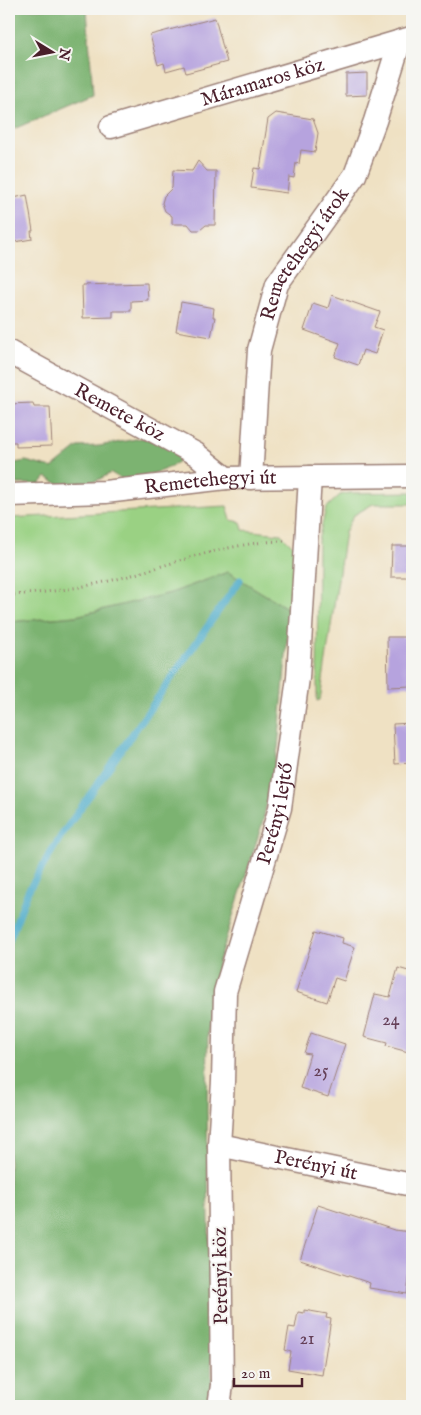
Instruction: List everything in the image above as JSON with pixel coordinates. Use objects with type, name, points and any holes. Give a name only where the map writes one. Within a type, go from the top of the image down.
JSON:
[{"type":"street","name":"Máramaros köz","points":[[111,127],[406,39]]},
{"type":"street","name":"Remetehegyi árok","points":[[251,478],[260,350],[278,284],[355,175],[406,39]]},
{"type":"street","name":"Remete köz","points":[[9,352],[196,454],[226,478]]},
{"type":"street","name":"Remetehegyi út","points":[[9,495],[105,492],[226,478],[412,476]]},
{"type":"street","name":"Perényi lejtő","points":[[219,1145],[223,1082],[225,992],[280,808],[298,678],[310,477]]},
{"type":"street","name":"Perényi út","points":[[219,1145],[412,1185]]},
{"type":"street","name":"Perényi köz","points":[[219,1145],[222,1385],[219,1406]]},
{"type":"path","points":[[9,595],[44,593],[123,577],[196,556],[240,546],[283,541],[306,544]]},
{"type":"green space","points":[[9,9],[87,9],[93,95],[9,131]]},
{"type":"green space","points":[[141,438],[168,444],[183,456],[179,461],[165,469],[140,477],[125,479],[111,473],[96,481],[59,484],[46,477],[40,484],[16,484],[15,471],[9,472],[9,464],[26,461],[52,468],[78,447],[99,446]]},
{"type":"green space","points":[[412,492],[412,504],[373,504],[354,515],[345,532],[320,700],[317,701],[318,541],[326,508],[340,495],[350,493]]},
{"type":"green space","points":[[227,506],[231,520],[241,522],[243,530],[281,534],[297,550],[290,610],[228,572],[171,593],[76,616],[9,622],[9,518]]},
{"type":"green space","points":[[228,572],[290,610],[278,748],[263,821],[219,960],[212,990],[208,1021],[207,1110],[211,1406],[9,1406],[9,622],[76,616],[171,593]]},
{"type":"building","points":[[215,18],[227,62],[186,73],[184,66],[166,71],[164,63],[158,65],[150,35]]},
{"type":"building","points":[[367,73],[367,95],[346,96],[346,74]]},
{"type":"building","points":[[276,113],[313,119],[318,133],[315,152],[301,150],[299,164],[296,163],[294,178],[289,177],[287,193],[251,188],[254,168],[260,169],[268,119]]},
{"type":"building","points":[[198,161],[207,171],[216,171],[215,225],[206,225],[200,230],[193,230],[188,224],[172,224],[172,216],[165,211],[162,203],[164,196],[172,188],[173,170],[192,171]]},
{"type":"building","points":[[27,195],[33,231],[31,231],[32,239],[9,243],[9,199]]},
{"type":"building","points":[[147,283],[148,300],[131,301],[131,311],[113,311],[113,317],[83,318],[82,285]]},
{"type":"building","points":[[332,295],[380,312],[374,327],[383,330],[375,354],[363,350],[358,365],[335,357],[340,343],[304,330],[313,303],[328,308]]},
{"type":"building","points":[[181,302],[214,308],[213,317],[215,317],[211,337],[176,331]]},
{"type":"building","points":[[33,403],[34,407],[50,407],[52,446],[16,447],[16,442],[9,442],[9,404]]},
{"type":"building","points":[[392,546],[412,546],[412,577],[391,577]]},
{"type":"building","points":[[387,637],[412,637],[412,686],[388,687]]},
{"type":"building","points":[[412,723],[412,763],[395,764],[393,724]]},
{"type":"building","points":[[316,930],[343,938],[342,943],[355,947],[344,981],[335,978],[327,1002],[296,992]]},
{"type":"building","points":[[398,968],[412,972],[412,1053],[386,1046],[387,1043],[364,1037],[375,994],[390,997]]},
{"type":"building","points":[[311,1033],[345,1044],[328,1097],[300,1088],[310,1054],[304,1053]]},
{"type":"building","points":[[318,1205],[394,1230],[412,1232],[412,1258],[407,1294],[369,1288],[370,1283],[300,1260]]},
{"type":"building","points":[[304,1310],[327,1314],[326,1318],[331,1319],[322,1375],[288,1369],[291,1352],[285,1350],[289,1327],[295,1328],[298,1312],[304,1313]]},
{"type":"waterway","points":[[9,941],[28,891],[61,836],[240,580]]}]
